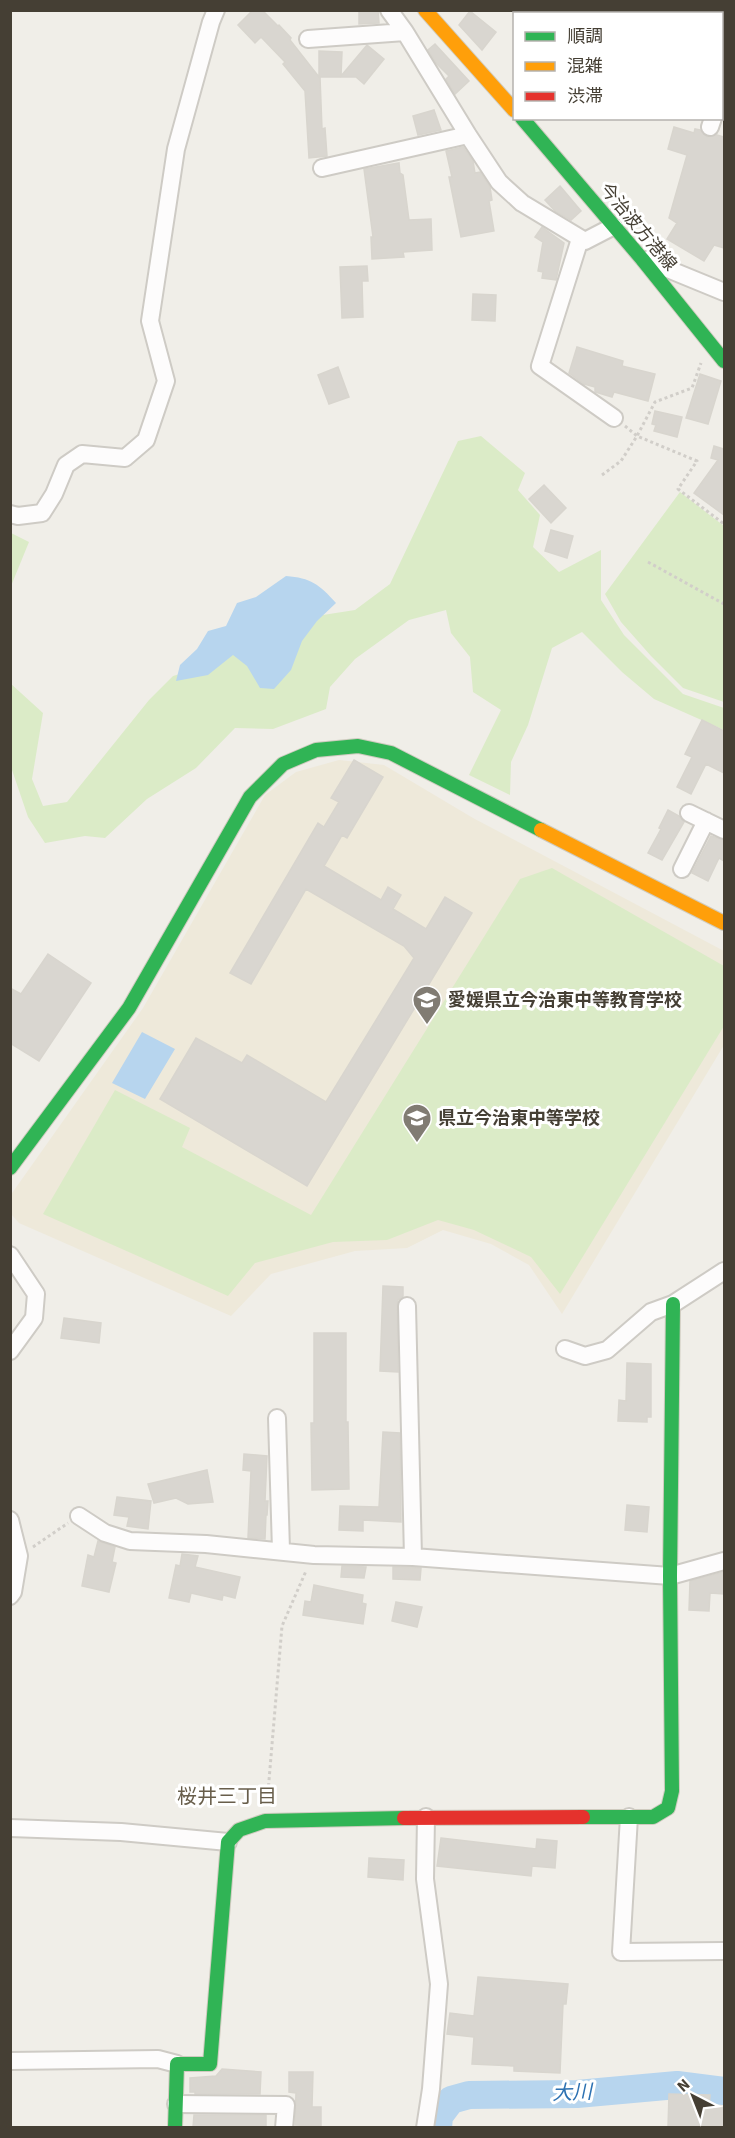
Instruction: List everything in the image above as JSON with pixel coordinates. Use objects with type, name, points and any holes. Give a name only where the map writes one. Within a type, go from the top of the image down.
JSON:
[{"type":"street","points":[[10,514],[18,516],[42,513],[54,494],[66,465],[82,454],[125,459],[146,440],[166,381],[150,321],[176,149],[216,10]]},
{"type":"street","points":[[389,10],[499,182],[522,203],[585,241],[614,226]]},
{"type":"street","points":[[425,10],[512,107]]},
{"type":"street","points":[[308,39],[405,32]]},
{"type":"street","name":"今治波方港線","points":[[524,120],[642,259],[724,361]]},
{"type":"street","points":[[322,168],[468,135]]},
{"type":"street","points":[[580,239],[540,366],[614,418]]},
{"type":"street","points":[[642,259],[724,292]]},
{"type":"street","points":[[10,1168],[129,1008],[250,797],[283,764],[316,750],[358,746],[391,753],[724,923]]},
{"type":"street","points":[[689,813],[724,830]]},
{"type":"street","points":[[682,869],[706,821]]},
{"type":"street","points":[[10,1255],[36,1294],[34,1318],[10,1351]]},
{"type":"street","points":[[565,1349],[585,1356],[607,1350],[651,1312],[673,1304],[724,1271]]},
{"type":"street","points":[[10,2061],[158,2059],[177,2064],[210,2064],[228,1842],[239,1830],[266,1821],[426,1817],[653,1817],[668,1808],[672,1791],[670,1576],[673,1304]]},
{"type":"street","points":[[407,1306],[413,1557]]},
{"type":"street","points":[[277,1418],[281,1550]]},
{"type":"street","points":[[79,1516],[105,1533],[130,1541],[167,1541],[281,1550],[314,1555],[413,1557],[670,1576],[724,1561]]},
{"type":"street","points":[[10,1520],[20,1556],[13,1592],[10,1596]]},
{"type":"street","points":[[425,2127],[431,2089],[439,1984],[425,1879],[426,1817]]},
{"type":"street","points":[[629,1817],[621,1952],[724,1952]]},
{"type":"street","points":[[10,1828],[121,1832],[228,1842]]},
{"type":"street","points":[[175,2127],[177,2064]]},
{"type":"street","points":[[176,2104],[286,2105],[284,2127]]},
{"type":"path","points":[[602,475],[621,461],[655,402],[692,388],[708,342]]},
{"type":"path","points":[[614,418],[637,436],[697,461],[678,489],[724,524]]},
{"type":"path","points":[[648,562],[724,604]]},
{"type":"path","points":[[20,1556],[79,1516]]},
{"type":"path","points":[[266,1821],[282,1626],[314,1555]]},
{"type":"shaded area","name":"愛媛県立今治東中等教育学校","points":[[339,760],[384,765],[473,818],[724,951],[724,1045],[562,1314],[529,1265],[491,1244],[443,1230],[407,1248],[355,1251],[271,1274],[231,1316],[19,1223],[11,1214],[10,1196],[143,1008],[265,795],[296,772]]},
{"type":"green space","points":[[481,436],[525,473],[518,490],[540,515],[533,547],[559,572],[601,550],[601,600],[624,635],[683,694],[724,708],[724,730],[654,699],[622,672],[582,632],[552,648],[528,725],[511,762],[510,795],[469,775],[501,710],[473,692],[470,657],[451,633],[446,610],[409,620],[355,659],[330,687],[326,709],[273,729],[235,728],[196,768],[147,799],[105,838],[85,836],[45,843],[28,817],[11,767],[10,683],[43,713],[32,779],[43,806],[67,802],[149,700],[173,676],[204,667],[310,617],[355,610],[390,584],[458,441]]},
{"type":"green space","points":[[680,492],[724,526],[724,702],[683,688],[621,622],[605,594]]},
{"type":"green space","points":[[10,534],[29,542],[11,586]]},
{"type":"green space","points":[[552,868],[724,966],[724,1026],[560,1294],[531,1257],[474,1230],[438,1220],[387,1240],[333,1242],[255,1263],[228,1296],[43,1214],[115,1090],[190,1128],[182,1147],[311,1215],[520,879]]},
{"type":"water","points":[[286,576],[302,578],[314,583],[336,603],[317,621],[302,641],[291,670],[274,689],[260,688],[247,666],[233,655],[208,675],[176,681],[180,665],[197,649],[208,631],[226,626],[237,603],[256,597]]},
{"type":"water","points":[[142,1032],[175,1049],[145,1099],[112,1083]]},
{"type":"building","points":[[253,10],[262,10],[279,25],[319,77],[319,51],[342,52],[341,76],[367,45],[384,59],[364,84],[356,77],[320,77],[322,129],[325,128],[327,156],[309,158],[305,91],[283,64],[285,62],[261,37],[255,43],[238,25]]},
{"type":"building","points":[[359,10],[378,10],[379,23],[359,24]]},
{"type":"building","points":[[470,11],[496,32],[482,50],[459,25]]},
{"type":"building","points":[[435,44],[469,81],[455,94],[446,79],[449,76],[436,63],[428,50]]},
{"type":"building","points":[[434,110],[441,130],[418,135],[413,116]]},
{"type":"building","points":[[674,127],[694,133],[695,129],[700,130],[707,137],[717,135],[724,137],[724,248],[714,245],[704,261],[667,239],[677,223],[669,218],[687,155],[668,149]]},
{"type":"building","points":[[463,147],[473,161],[475,173],[480,172],[490,187],[492,200],[489,201],[494,231],[461,237],[446,151]]},
{"type":"building","points":[[399,163],[400,173],[403,175],[409,220],[431,219],[432,250],[403,252],[404,257],[372,259],[371,237],[373,237],[364,169]]},
{"type":"building","points":[[560,186],[581,211],[571,220],[555,211],[545,200]]},
{"type":"building","points":[[542,227],[564,243],[556,280],[542,278],[543,272],[538,271],[543,242],[535,237]]},
{"type":"building","points":[[367,266],[368,281],[362,281],[363,317],[342,318],[340,267]]},
{"type":"building","points":[[473,294],[496,295],[495,321],[472,320]]},
{"type":"building","points":[[577,347],[623,361],[622,366],[655,374],[648,401],[614,392],[612,397],[595,392],[595,387],[584,384],[569,373]]},
{"type":"building","points":[[338,367],[349,397],[329,404],[318,375]]},
{"type":"building","points":[[700,374],[721,381],[708,424],[686,418]]},
{"type":"building","points":[[655,411],[682,417],[677,437],[654,431],[656,425],[652,424]]},
{"type":"building","points":[[714,446],[724,449],[724,515],[694,493],[718,460],[711,458]]},
{"type":"building","points":[[544,485],[566,508],[551,523],[529,499]]},
{"type":"building","points":[[551,530],[573,536],[567,558],[545,551]]},
{"type":"building","points":[[702,720],[724,731],[724,773],[706,764],[691,794],[677,787],[692,757],[685,754]]},
{"type":"building","points":[[354,760],[383,777],[347,838],[342,835],[324,866],[381,900],[388,887],[401,895],[393,909],[426,929],[445,897],[472,913],[307,1186],[160,1099],[196,1038],[242,1063],[247,1055],[326,1102],[414,958],[404,946],[306,889],[251,984],[230,973],[318,823],[324,827],[339,802],[331,798]]},
{"type":"building","points":[[668,810],[684,822],[662,860],[648,853]]},
{"type":"building","points":[[711,836],[724,840],[724,861],[719,858],[708,881],[692,873]]},
{"type":"building","points":[[48,954],[91,983],[39,1061],[10,1043],[10,988],[21,994]]},
{"type":"building","points":[[383,1286],[403,1287],[403,1296],[398,1300],[397,1306],[398,1372],[380,1371]]},
{"type":"building","points":[[64,1318],[101,1323],[99,1343],[61,1338]]},
{"type":"building","points":[[314,1333],[346,1333],[349,1489],[312,1490],[311,1423],[314,1423]]},
{"type":"building","points":[[627,1363],[651,1364],[651,1417],[647,1417],[647,1422],[618,1421],[619,1400],[626,1401]]},
{"type":"building","points":[[383,1432],[400,1433],[401,1522],[363,1520],[363,1531],[339,1530],[340,1506],[379,1507]]},
{"type":"building","points":[[244,1454],[267,1456],[265,1501],[268,1501],[265,1539],[248,1538],[251,1471],[243,1470]]},
{"type":"building","points":[[207,1470],[213,1502],[188,1504],[176,1498],[154,1503],[148,1484]]},
{"type":"building","points":[[117,1497],[151,1501],[148,1529],[127,1526],[129,1517],[114,1515]]},
{"type":"building","points":[[627,1505],[649,1507],[647,1532],[625,1530]]},
{"type":"building","points":[[98,1541],[115,1547],[112,1562],[116,1563],[109,1592],[82,1586],[88,1555],[94,1557]]},
{"type":"building","points":[[182,1554],[198,1556],[195,1567],[240,1577],[235,1598],[223,1595],[222,1600],[191,1593],[189,1602],[169,1598],[176,1565],[180,1566]]},
{"type":"building","points":[[342,1566],[366,1567],[364,1578],[341,1577]]},
{"type":"building","points":[[393,1567],[421,1568],[420,1580],[393,1579]]},
{"type":"building","points":[[724,1572],[724,1594],[710,1593],[709,1611],[689,1610],[690,1581]]},
{"type":"building","points":[[314,1585],[363,1595],[362,1603],[366,1604],[363,1624],[303,1615],[305,1601],[311,1602]]},
{"type":"building","points":[[396,1602],[422,1607],[417,1627],[392,1621]]},
{"type":"building","points":[[441,1838],[536,1849],[537,1839],[557,1841],[555,1868],[532,1866],[531,1876],[437,1866]]},
{"type":"building","points":[[369,1858],[404,1860],[403,1880],[368,1877]]},
{"type":"building","points":[[478,1977],[568,1984],[566,2004],[563,2004],[560,2073],[514,2071],[514,2066],[472,2064],[474,2037],[447,2034],[450,2013],[474,2016]]},
{"type":"building","points":[[222,2069],[261,2072],[260,2094],[195,2094],[195,2092],[190,2092],[190,2078],[216,2076]]},
{"type":"building","points":[[289,2072],[313,2072],[312,2107],[321,2107],[321,2126],[295,2125],[296,2093],[289,2092]]},
{"type":"building","points":[[669,2094],[710,2095],[709,2107],[724,2108],[724,2127],[668,2127]]},
{"type":"building","points":[[194,2115],[266,2115],[266,2127],[193,2127]]},
{"type":"waterway","name":"大川","points":[[438,2128],[439,2116],[451,2100],[469,2095],[577,2094],[677,2085],[724,2091]]},
{"type":"traffic: fast","points":[[524,120],[642,259],[724,361]]},
{"type":"traffic: fast","points":[[10,1168],[129,1008],[250,797],[283,764],[316,750],[358,746],[391,753],[541,830]]},
{"type":"traffic: fast","points":[[583,1817],[653,1817],[668,1808],[672,1791],[670,1576],[673,1304]]},
{"type":"traffic: fast","points":[[175,2128],[177,2064],[210,2064],[228,1842],[239,1830],[265,1821],[404,1818]]},
{"type":"traffic: slow","points":[[425,10],[513,109]]},
{"type":"traffic: slow","points":[[541,830],[724,923]]},
{"type":"traffic: jam","points":[[404,1818],[583,1817]]},
{"type":"place","name":"愛媛県立今治東中等教育学校","points":[[427,1026]]},
{"type":"place","name":"県立今治東中等学校","points":[[417,1144]]},
{"type":"district","name":"桜井三丁目","points":[[227,1797]]}]
